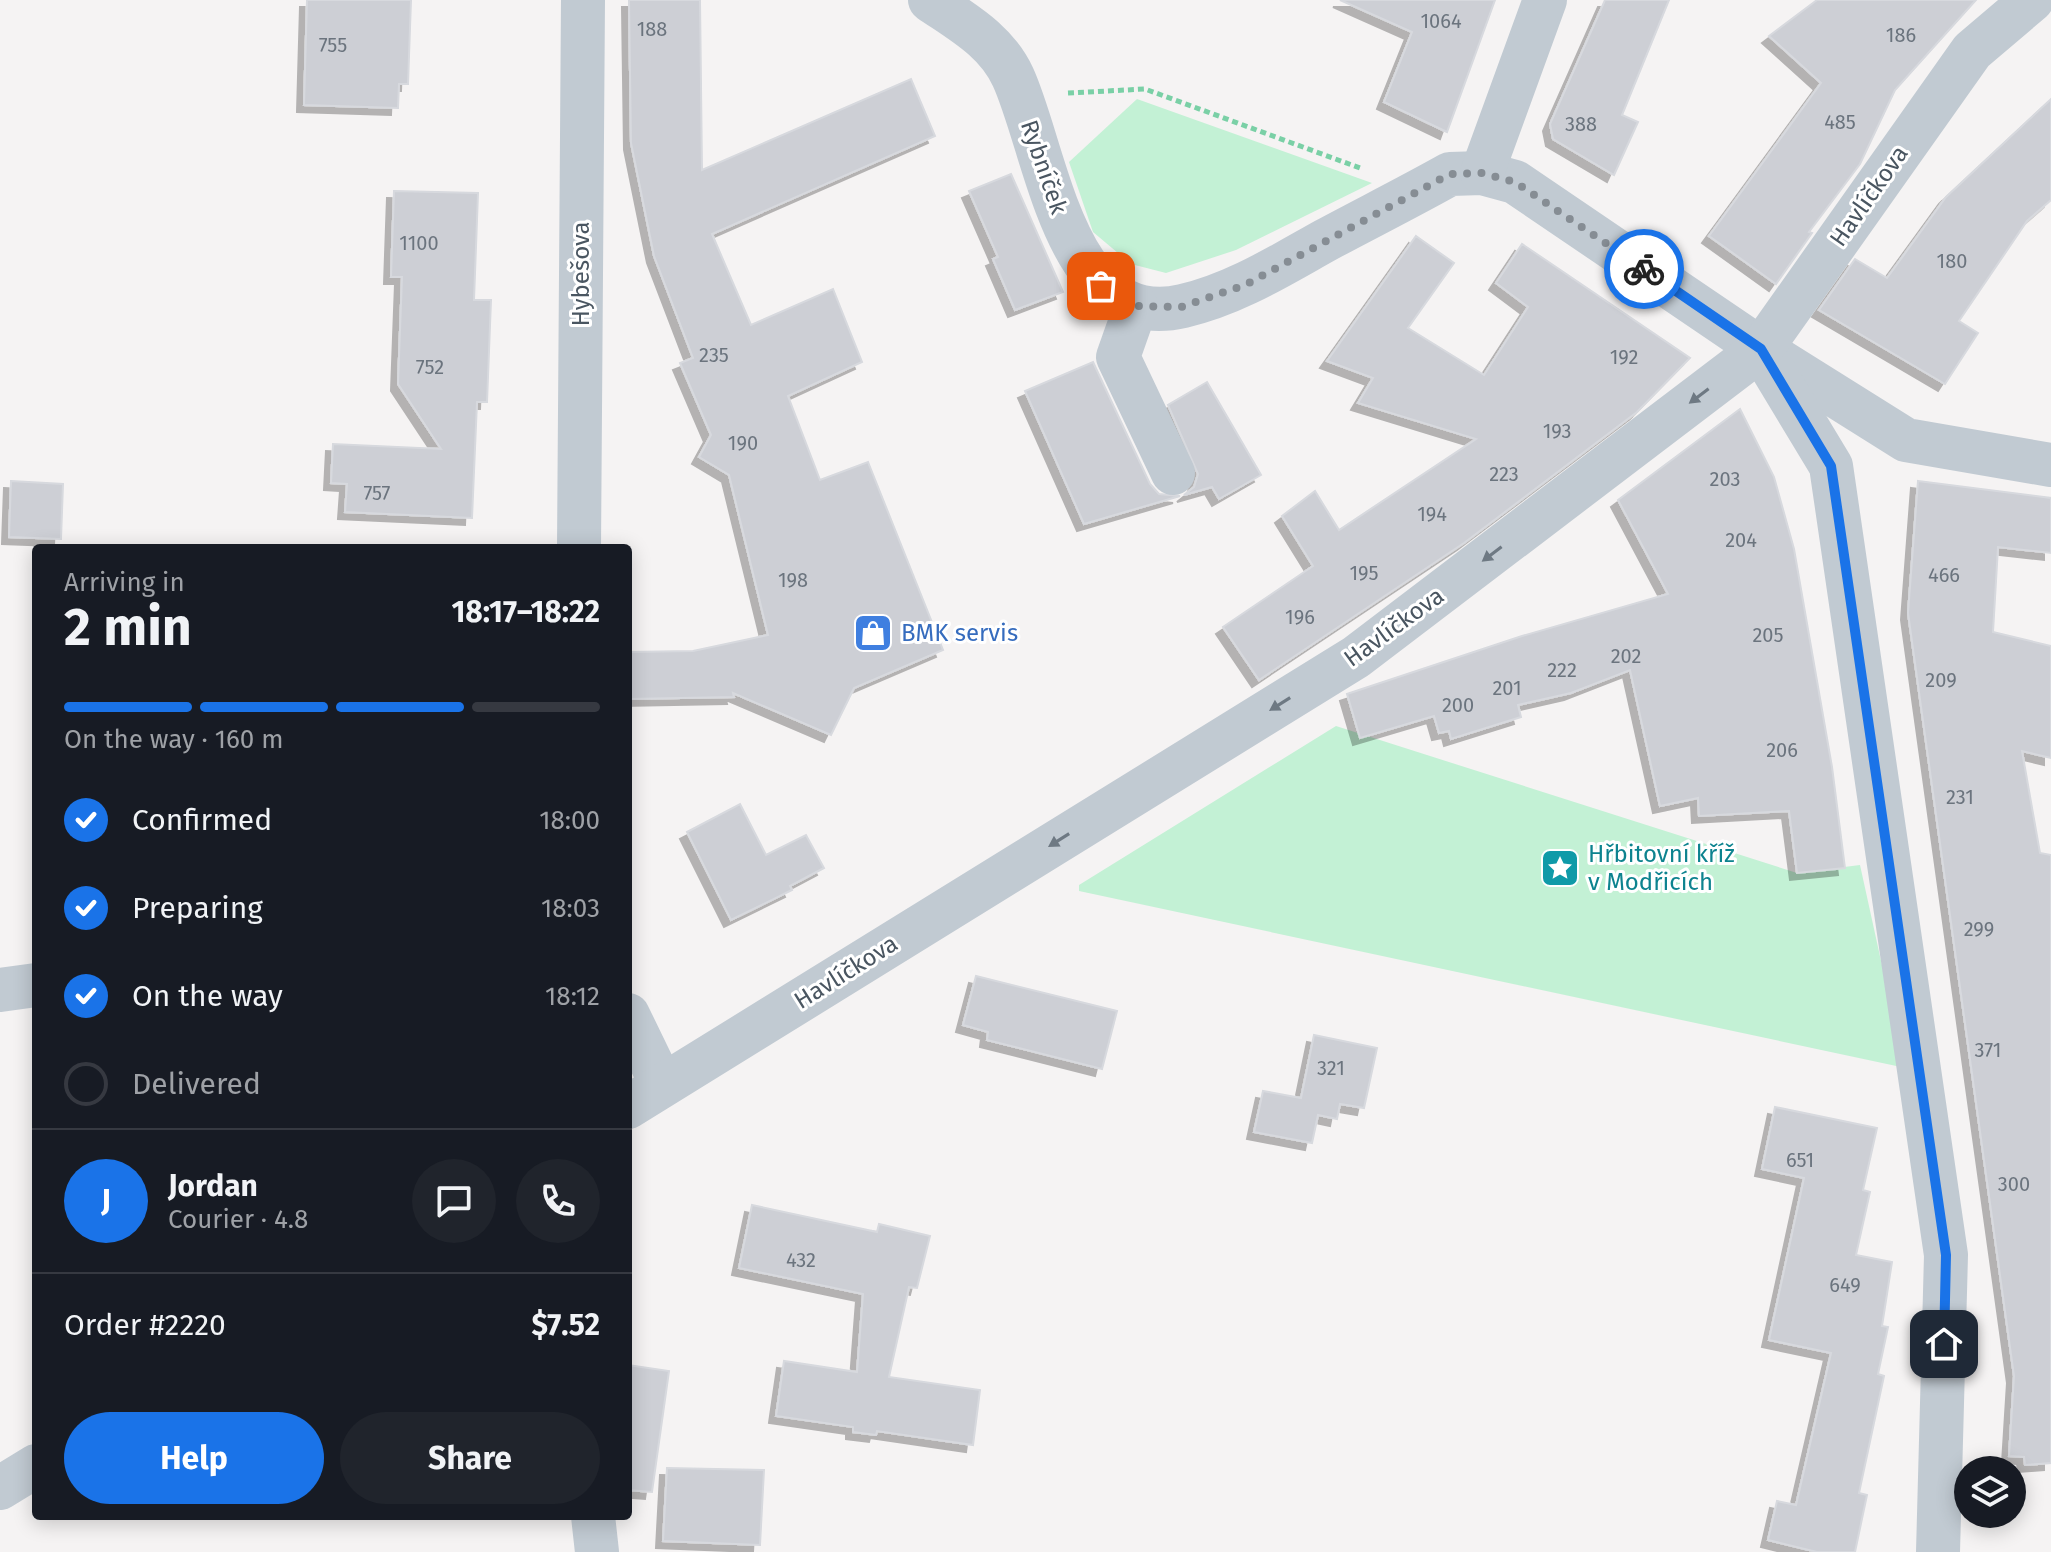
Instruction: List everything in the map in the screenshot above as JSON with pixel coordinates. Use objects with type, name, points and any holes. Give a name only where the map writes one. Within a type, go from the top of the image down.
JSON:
[{"type":"street","name":"Hybešova","points":[[579,544],[583,0]]},
{"type":"street","name":"Rybníček","points":[[930,0],[991,42],[1012,76],[1069,240],[1119,296]]},
{"type":"street","points":[[1482,173],[1545,0]]},
{"type":"street","name":"Havlíčkova","points":[[645,1096],[1356,657],[1761,349],[1972,51],[2032,0]]},
{"type":"street","points":[[1173,473],[1118,357],[1119,296],[1181,307],[1245,285],[1450,174],[1482,173],[1515,182],[1761,349],[1906,440],[2051,465]]},
{"type":"street","points":[[1761,349],[1831,466],[1946,1255],[1938,1552]]},
{"type":"street","points":[[0,990],[32,986]]},
{"type":"street","points":[[632,1034],[645,1096]]},
{"type":"street","points":[[0,1488],[32,1468]]},
{"type":"street","points":[[593,1520],[597,1552]]},
{"type":"path","points":[[1019,96],[1145,89],[1421,190]]},
{"type":"green space","points":[[1137,99],[1372,183],[1236,250],[1166,273],[1131,264],[1093,232],[1069,162]]},
{"type":"green space","points":[[1336,726],[1797,873],[1860,865],[1901,1052],[1901,1067],[1079,891],[1079,885]]},
{"type":"building","points":[[307,0],[411,0],[408,84],[399,84],[398,108],[304,105]]},
{"type":"building","points":[[629,0],[700,0],[702,170],[911,79],[935,136],[712,234],[751,325],[833,289],[862,362],[788,396],[820,480],[868,462],[943,650],[854,688],[831,735],[733,693],[734,697],[632,699],[632,652],[693,651],[768,635],[729,475],[699,457],[711,435],[680,363],[693,358],[654,256],[631,143]]},
{"type":"building","points":[[1340,0],[1495,0],[1447,132],[1384,102],[1412,32]]},
{"type":"building","points":[[1605,0],[1669,0],[1622,115],[1638,122],[1614,175],[1553,139],[1550,124]]},
{"type":"building","points":[[1817,0],[1976,0],[1895,90],[1860,164],[1809,232],[1812,233],[1776,284],[1709,236],[1821,83],[1769,36]]},
{"type":"building","points":[[2051,99],[2051,200],[2027,221],[1959,321],[1978,333],[1945,384],[1819,310],[1855,259],[1887,278],[1946,197]]},
{"type":"building","points":[[1011,174],[1063,292],[1015,310],[993,259],[998,257],[969,191]]},
{"type":"building","points":[[394,191],[478,193],[474,300],[491,300],[487,402],[477,402],[472,518],[345,512],[347,484],[331,483],[333,444],[441,449],[398,384],[402,277],[391,277]]},
{"type":"building","points":[[1416,236],[1454,263],[1408,328],[1484,375],[1528,307],[1496,283],[1522,244],[1690,358],[1637,412],[1464,543],[1259,680],[1223,627],[1313,566],[1282,516],[1315,491],[1339,530],[1476,439],[1358,403],[1373,378],[1327,361]]},
{"type":"building","points":[[1093,362],[1150,484],[1159,494],[1180,496],[1084,524],[1025,391]]},
{"type":"building","points":[[1207,382],[1261,475],[1219,499],[1212,487],[1184,495],[1194,487],[1198,474],[1168,405]]},
{"type":"building","points":[[1740,409],[1774,477],[1794,549],[1832,767],[1845,868],[1797,873],[1789,811],[1699,816],[1698,798],[1660,806],[1630,670],[1571,693],[1518,705],[1521,717],[1451,739],[1449,731],[1439,733],[1434,716],[1360,738],[1347,694],[1522,636],[1668,594],[1618,500]]},
{"type":"building","points":[[11,481],[63,484],[61,539],[9,537]]},
{"type":"building","points":[[1918,481],[2051,498],[2051,553],[1998,547],[1993,632],[2051,646],[2051,758],[2022,751],[2040,853],[2051,855],[2051,1463],[2026,1465],[2026,1456],[2009,1456],[2014,1376],[1908,613]]},
{"type":"building","points":[[740,804],[766,855],[806,835],[824,868],[790,886],[792,890],[731,920],[687,832]]},
{"type":"building","points":[[976,976],[1117,1011],[1102,1069],[987,1040],[988,1032],[963,1025]]},
{"type":"building","points":[[1314,1035],[1377,1048],[1364,1108],[1340,1104],[1337,1119],[1318,1115],[1312,1143],[1254,1132],[1263,1091],[1301,1098]]},
{"type":"building","points":[[1775,1107],[1877,1128],[1863,1190],[1870,1192],[1856,1255],[1892,1262],[1882,1326],[1888,1327],[1878,1374],[1884,1376],[1859,1493],[1867,1495],[1855,1552],[1817,1552],[1768,1540],[1777,1501],[1796,1505],[1831,1353],[1769,1340],[1804,1178],[1762,1169]]},
{"type":"building","points":[[752,1205],[877,1232],[879,1224],[930,1236],[917,1288],[909,1287],[889,1377],[980,1390],[973,1445],[877,1431],[876,1435],[853,1432],[853,1427],[776,1416],[784,1361],[857,1372],[863,1294],[739,1268]]},
{"type":"building","points":[[632,1366],[669,1371],[652,1492],[632,1490]]},
{"type":"building","points":[[667,1468],[764,1470],[760,1545],[663,1541]]},
{"type":"way so far","points":[[1101,286],[1136,306],[1181,307],[1245,285],[1450,174],[1482,173],[1515,182],[1644,269]]},
{"type":"place","name":"BMK servis","points":[[873,633]]},
{"type":"place","name":"Hřbitovní kříž v Modřicích","points":[[1560,868]]},
{"type":"route","points":[[1644,269],[1761,349],[1831,466],[1946,1255],[1944,1344]]}]
